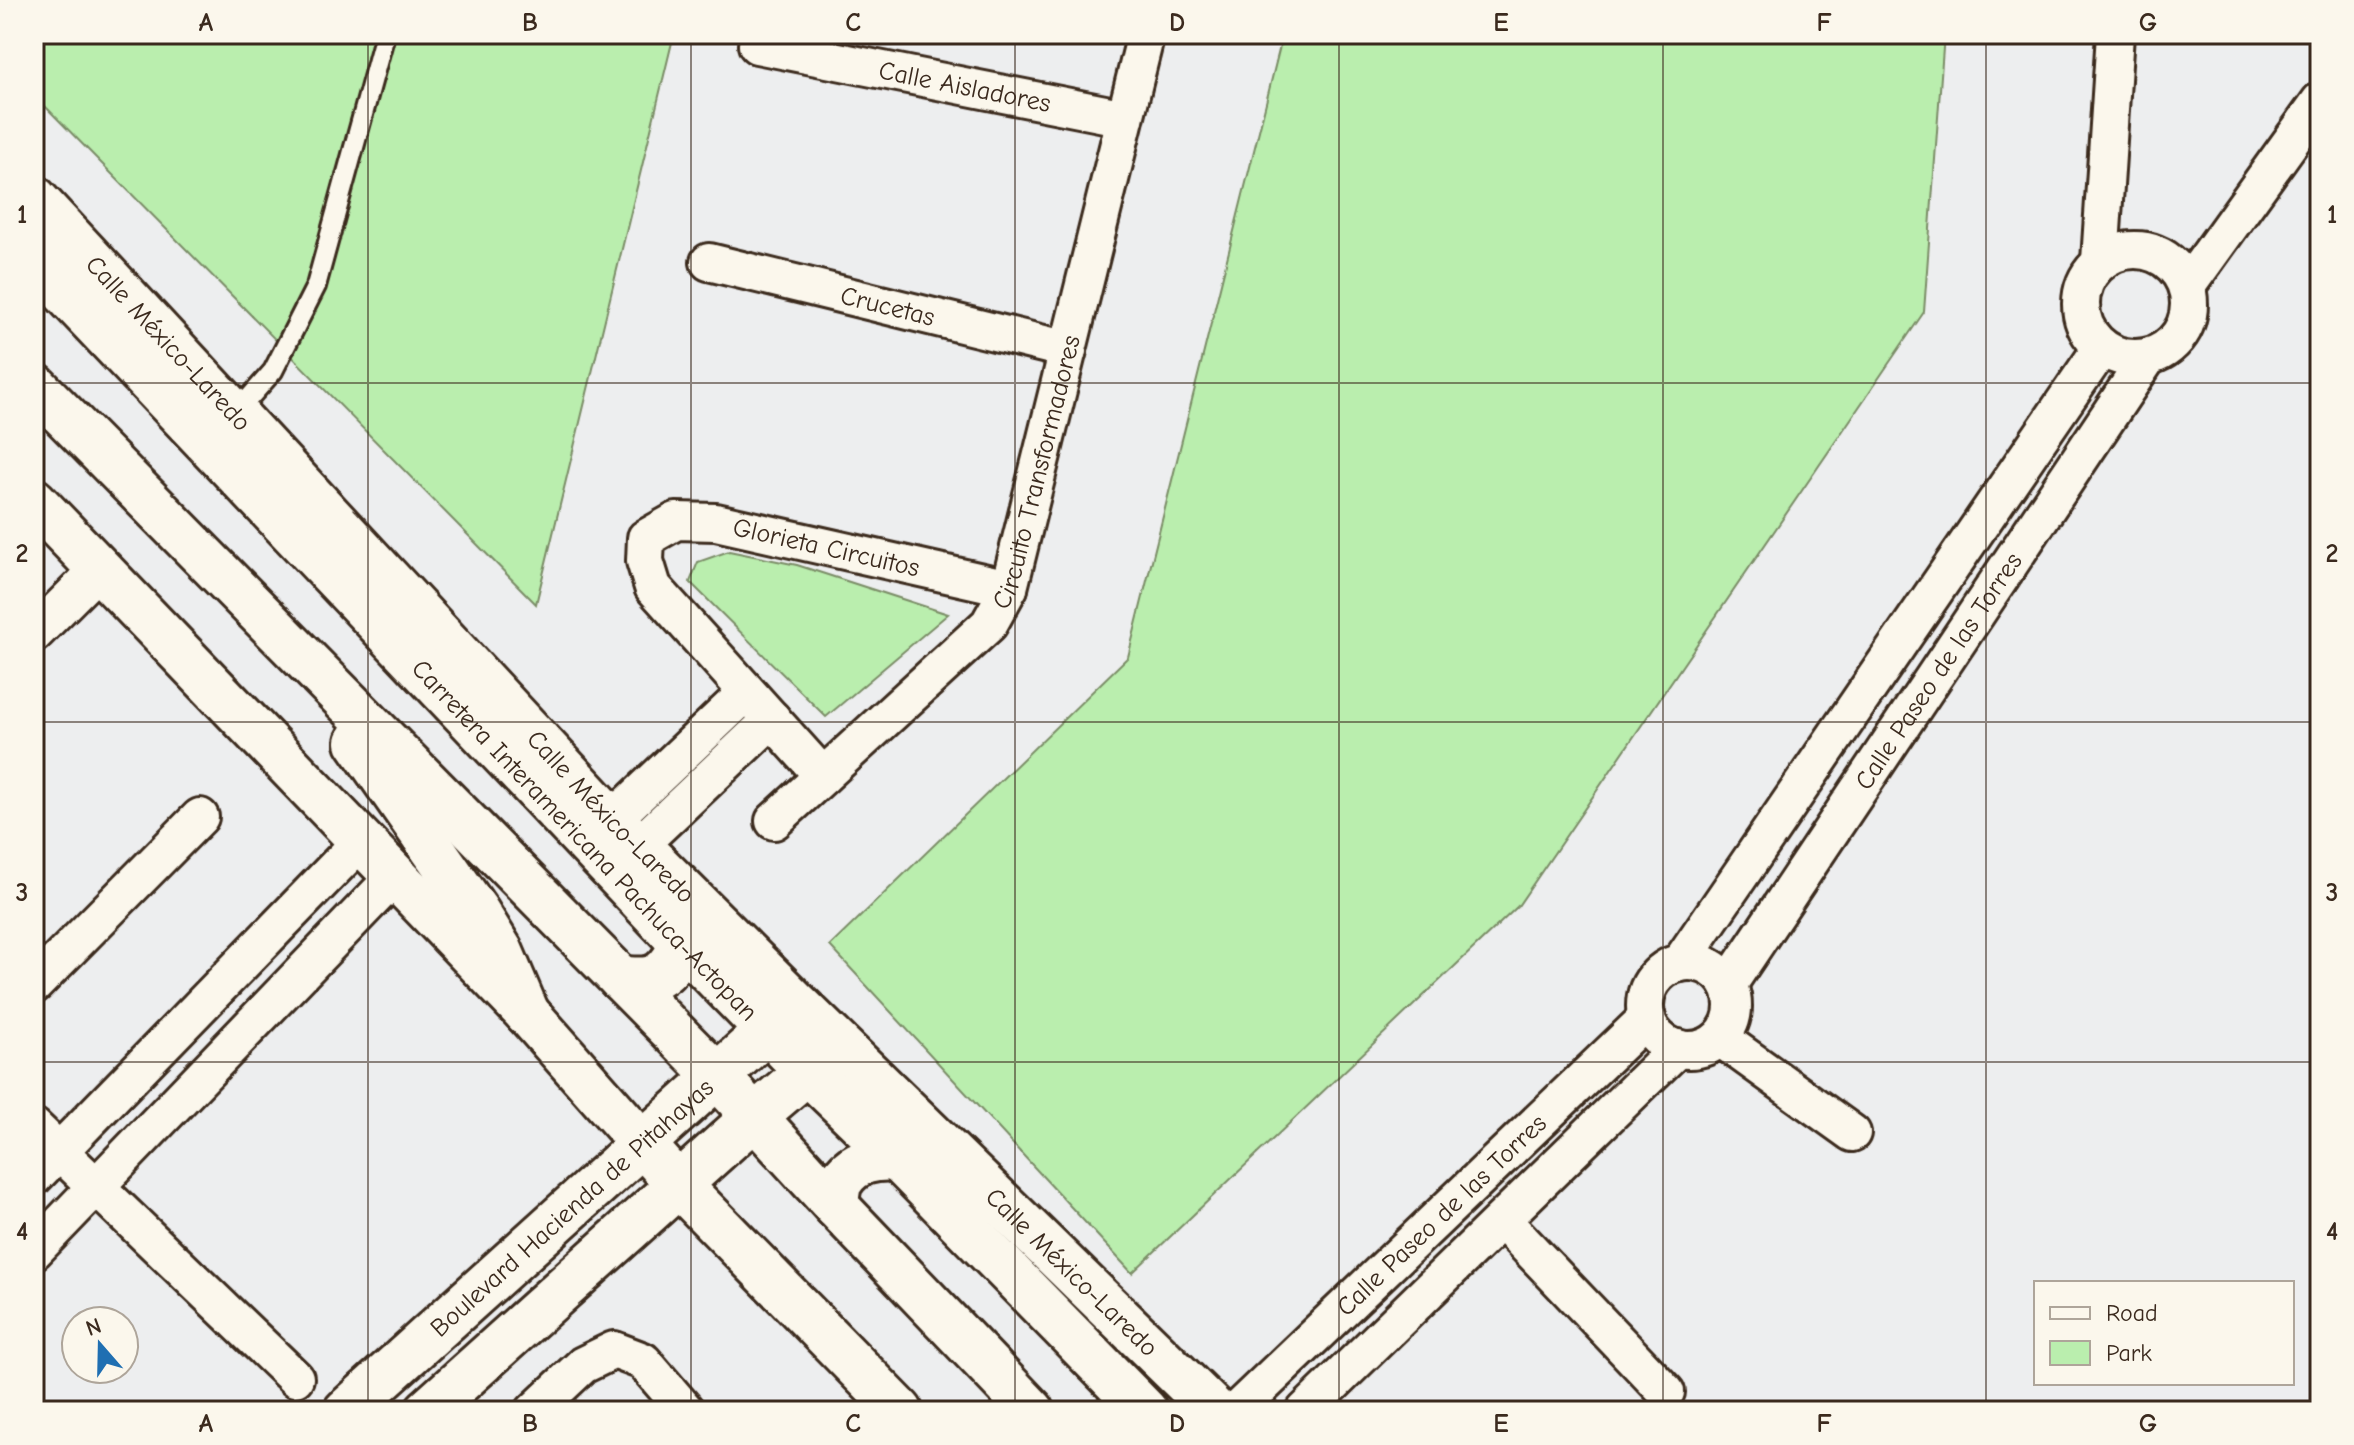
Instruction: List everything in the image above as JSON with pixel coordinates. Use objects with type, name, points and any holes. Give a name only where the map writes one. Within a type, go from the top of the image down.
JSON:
[{"type":"street","name":"Circuito Transformadores","points":[[774,821],[989,624],[1009,588],[1146,34]]},
{"type":"street","points":[[2100,261],[2115,34]]},
{"type":"street","name":"Calle Aisladores","points":[[757,45],[1125,118]]},
{"type":"street","points":[[2187,286],[2320,101]]},
{"type":"street","name":"Calle México-Laredo","points":[[34,198],[625,833],[688,923]]},
{"type":"street","points":[[2133,249],[2150,251],[2166,259],[2187,286],[2190,303],[2187,320],[2179,336],[2165,349],[2148,357],[2129,358],[2110,354],[2095,342],[2085,327],[2080,309],[2082,290],[2089,274],[2100,261],[2116,253],[2133,249]]},
{"type":"street","name":"Crucetas","points":[[709,262],[1068,350]]},
{"type":"street","points":[[44,270],[193,371]]},
{"type":"street","name":"Carretera Interamericana Pachuca-Actopan","points":[[44,270],[823,1058],[898,1159],[1145,1411]]},
{"type":"street","name":"Calle Paseo de las Torres","points":[[1680,963],[2102,347]]},
{"type":"street","name":"Calle Paseo de las Torres","points":[[1728,985],[2148,357]]},
{"type":"street","points":[[34,385],[717,1076],[1032,1411]]},
{"type":"street","points":[[34,501],[527,1013],[679,1185],[900,1411]]},
{"type":"street","name":"Glorieta Circuitos","points":[[746,693],[653,587],[645,561],[646,538],[676,521],[716,522],[1009,588]]},
{"type":"street","points":[[34,634],[99,569]]},
{"type":"street","points":[[295,651],[475,909],[500,950],[527,1013]]},
{"type":"street","points":[[625,833],[746,693],[823,776]]},
{"type":"street","points":[[625,833],[772,719]]},
{"type":"street","points":[[34,985],[200,817]]},
{"type":"street","points":[[34,1177],[46,1139],[361,841]]},
{"type":"street","points":[[34,1251],[395,876]]},
{"type":"street","points":[[621,979],[643,980],[664,972],[674,958],[688,923]]},
{"type":"street","points":[[1695,962],[1720,974],[1728,985],[1733,998],[1733,1012],[1720,1038],[1707,1046],[1692,1050],[1678,1048],[1663,1042],[1653,1031],[1645,1003],[1649,988],[1667,968],[1695,962]]},
{"type":"street","name":"Boulevard Hacienda de Pitahayas","points":[[346,1411],[781,1016]]},
{"type":"street","name":"Calle Paseo de las Torres","points":[[1236,1411],[1647,1018]]},
{"type":"street","points":[[1720,1038],[1852,1133]]},
{"type":"street","name":"Calle Paseo de las Torres","points":[[1305,1411],[1678,1048]]},
{"type":"street","name":"Calle México-Laredo","points":[[823,1058],[1215,1411]]},
{"type":"street","points":[[427,1411],[823,1058]]},
{"type":"street","points":[[46,1139],[295,1378]]},
{"type":"street","points":[[836,1206],[840,1182],[851,1171],[865,1161],[881,1157],[898,1159]]},
{"type":"street","points":[[1502,1220],[1666,1392]]},
{"type":"street","points":[[1327,1326],[1358,1361]]},
{"type":"street","points":[[534,1411],[583,1365],[614,1350],[643,1361],[686,1411]]},
{"type":"lane","points":[[234,415],[273,371],[316,286],[385,34]]},
{"type":"green space","points":[[34,34],[674,34],[536,604],[34,95]]},
{"type":"green space","points":[[1283,34],[1944,34],[1924,312],[1518,906],[1132,1273],[830,946],[1128,657]]},
{"type":"green space","points":[[729,551],[797,565],[948,614],[826,717],[690,582],[698,562]]}]
